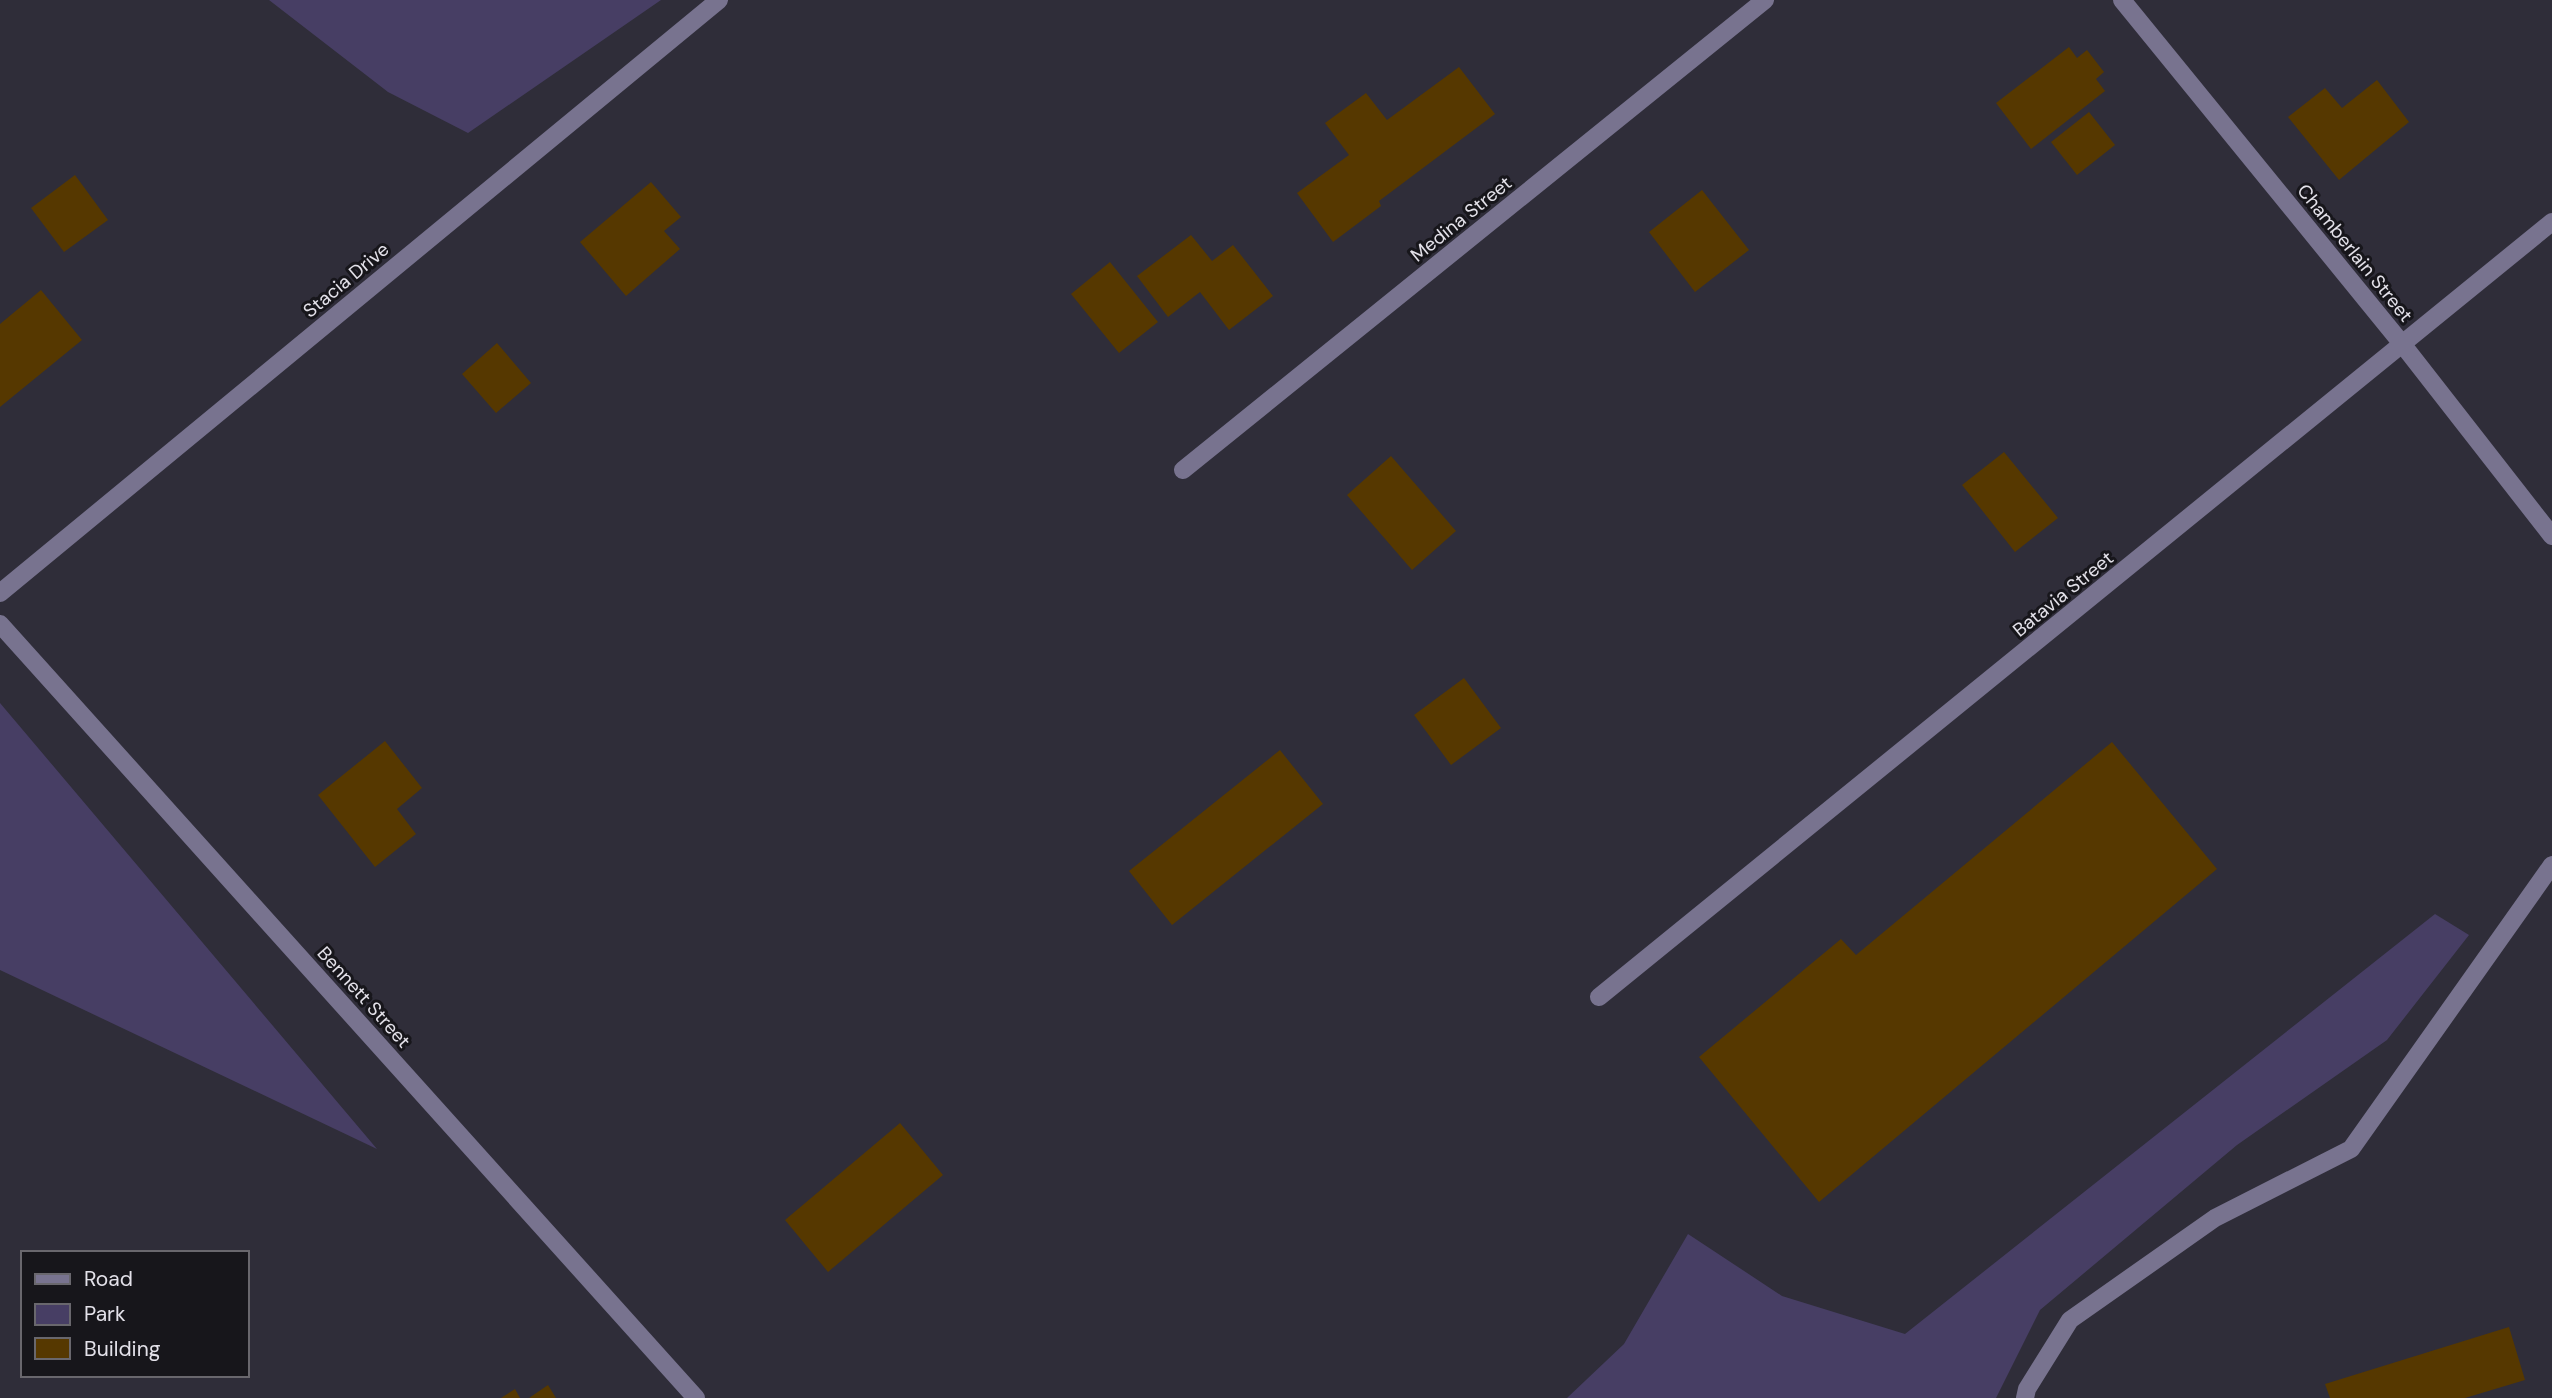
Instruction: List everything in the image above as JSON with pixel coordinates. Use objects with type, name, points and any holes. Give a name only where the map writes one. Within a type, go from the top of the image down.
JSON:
[{"type":"street","name":"Stacia Drive","points":[[0,593],[719,0]]},
{"type":"street","name":"Medina Street","points":[[1183,470],[1765,0]]},
{"type":"street","name":"Chamberlain Street","points":[[2122,0],[2403,345],[2552,536]]},
{"type":"street","name":"Batavia Street","points":[[1599,997],[2552,222]]},
{"type":"street","name":"Bennett Street","points":[[0,624],[696,1398]]},
{"type":"street","points":[[2025,1398],[2027,1389],[2070,1320],[2215,1218],[2351,1149],[2552,865]]},
{"type":"green space","points":[[269,0],[661,0],[468,133],[388,92]]},
{"type":"green space","points":[[0,703],[377,1149],[0,970]]},
{"type":"green space","points":[[2435,914],[2469,935],[2387,1040],[2237,1145],[2040,1310],[1996,1398],[1567,1398],[1624,1344],[1688,1234],[1782,1296],[1905,1334]]},
{"type":"building","points":[[2069,47],[2077,58],[2087,50],[2104,72],[2096,79],[2105,91],[2031,149],[1996,103]]},
{"type":"building","points":[[1459,67],[1495,114],[1379,201],[1381,206],[1333,242],[1297,193],[1349,155],[1325,123],[1366,93],[1387,120]]},
{"type":"building","points":[[2377,80],[2409,122],[2339,180],[2288,117],[2325,88],[2342,108]]},
{"type":"building","points":[[2089,112],[2115,145],[2077,175],[2051,142]]},
{"type":"building","points":[[75,175],[108,220],[64,252],[31,208]]},
{"type":"building","points":[[651,182],[681,217],[664,231],[680,249],[626,296],[580,242]]},
{"type":"building","points":[[1702,190],[1749,250],[1695,292],[1649,232]]},
{"type":"building","points":[[1191,235],[1212,261],[1233,245],[1273,296],[1229,330],[1200,292],[1168,317],[1137,276]]},
{"type":"building","points":[[1110,262],[1158,322],[1119,353],[1071,294]]},
{"type":"building","points":[[41,290],[82,340],[0,407],[0,324]]},
{"type":"building","points":[[497,343],[531,383],[496,413],[462,374]]},
{"type":"building","points":[[2004,452],[2058,518],[2015,552],[1962,485]]},
{"type":"building","points":[[1391,456],[1456,531],[1412,570],[1347,495]]},
{"type":"building","points":[[1464,678],[1501,728],[1451,765],[1414,715]]},
{"type":"building","points":[[385,741],[422,788],[397,809],[416,834],[375,867],[318,795]]},
{"type":"building","points":[[2112,742],[2217,869],[1819,1202],[1699,1057],[1841,939],[1856,955]]},
{"type":"building","points":[[1280,750],[1323,804],[1172,925],[1129,871]]},
{"type":"building","points":[[900,1123],[943,1175],[828,1272],[785,1220]]},
{"type":"building","points":[[2509,1327],[2525,1380],[2465,1398],[2330,1398],[2325,1384]]},
{"type":"building","points":[[548,1385],[556,1398],[529,1398]]},
{"type":"building","points":[[515,1389],[520,1398],[501,1398]]}]
